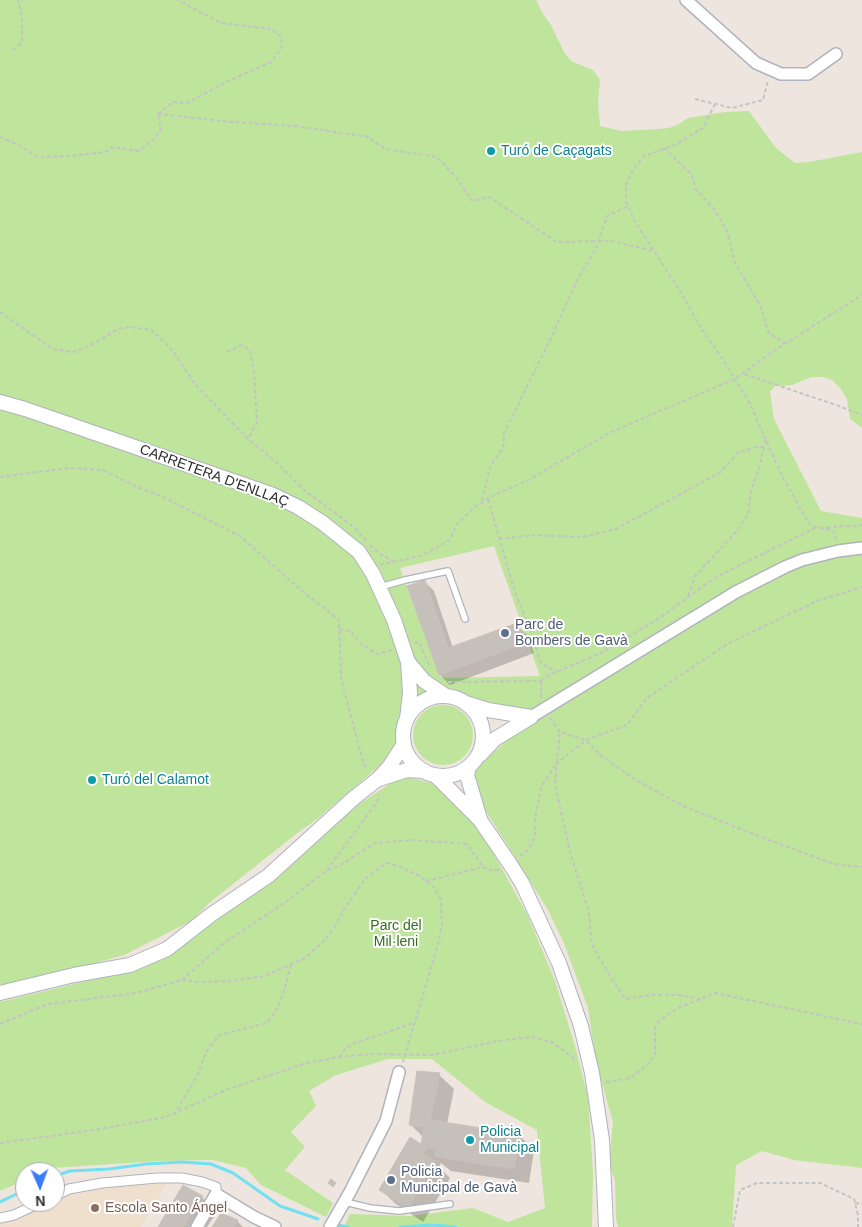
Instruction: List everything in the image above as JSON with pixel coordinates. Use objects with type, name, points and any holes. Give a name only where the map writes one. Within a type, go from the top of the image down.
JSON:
[{"type":"street","points":[[686,0],[756,62],[781,74],[808,74],[836,54]]},
{"type":"street","name":"CARRETERA D'ENLLAÇ","points":[[0,402],[271,494],[298,507],[323,523],[359,552],[377,582],[394,620],[408,662],[410,693],[407,719]]},
{"type":"street","points":[[376,781],[407,770],[447,776],[458,773],[473,762],[495,738],[736,592],[785,566],[802,560],[838,551],[862,548]]},
{"type":"street","name":"CARRETERA D'ENLLAÇ","points":[[408,662],[424,681],[446,696]]},
{"type":"street","points":[[531,717],[488,710],[456,698],[446,696],[434,697],[423,701],[407,719],[403,731],[404,744],[414,764],[429,773],[480,820],[522,883],[559,963],[581,1026],[592,1073],[602,1140],[606,1227]]},
{"type":"street","points":[[465,702],[481,721],[484,733],[482,746],[467,775],[480,820]]},
{"type":"street","points":[[0,993],[74,975],[130,965],[167,949],[212,914],[268,876],[376,781],[389,767],[404,744]]},
{"type":"street","points":[[330,1227],[345,1202],[386,1121],[399,1072]]},
{"type":"street","points":[[65,1191],[102,1183],[157,1178],[182,1178],[202,1182],[216,1187],[216,1194],[197,1227]]},
{"type":"street","points":[[216,1194],[254,1217],[276,1227]]},
{"type":"street","points":[[0,1218],[20,1212]]},
{"type":"lane","points":[[377,582],[405,580],[448,571],[465,619]]},
{"type":"lane","points":[[345,1202],[370,1208],[399,1211],[450,1204]]},
{"type":"path","points":[[13,50],[22,42],[22,18],[18,0]]},
{"type":"path","points":[[158,114],[174,102],[187,103],[228,81],[271,62],[281,49],[282,37],[272,29],[221,23],[178,0]]},
{"type":"path","points":[[695,99],[732,108],[763,100],[768,85],[769,69]]},
{"type":"path","points":[[715,104],[703,128],[675,145],[644,156],[633,170],[626,184],[626,201],[634,220],[749,402],[790,492],[811,526],[828,529],[835,533],[838,551]]},
{"type":"path","points":[[0,136],[19,145],[37,157],[106,152],[112,148],[139,150],[155,138],[161,129],[158,114]]},
{"type":"path","points":[[158,114],[232,122],[296,126],[368,137],[385,149],[437,156],[459,181],[472,201],[488,198],[557,242],[611,241],[654,251]]},
{"type":"path","points":[[664,148],[692,175],[695,188],[714,209],[726,229],[734,261],[761,307],[768,332],[785,344]]},
{"type":"path","points":[[481,503],[490,467],[503,448],[504,433],[578,278],[596,249],[607,216],[628,206]]},
{"type":"path","points":[[377,582],[381,565],[423,555],[450,540],[456,525],[473,508],[488,498],[527,481],[610,433],[735,379],[785,344],[862,295]]},
{"type":"path","points":[[0,312],[53,348],[74,352],[118,329],[130,327],[152,330],[173,351],[194,382],[248,439],[275,461],[303,488],[355,528],[380,554],[394,561]]},
{"type":"path","points":[[226,352],[242,345],[250,350],[254,371],[257,422],[248,439]]},
{"type":"path","points":[[743,374],[862,415]]},
{"type":"path","points":[[688,598],[695,576],[732,537],[748,514],[751,490],[766,439]]},
{"type":"path","points":[[499,539],[532,535],[582,537],[616,529],[720,472],[737,452],[764,447]]},
{"type":"path","points":[[0,477],[70,468],[103,470],[137,488],[163,497],[240,536],[301,590],[339,620],[341,679],[362,758],[376,781],[379,794],[377,802],[327,870]]},
{"type":"path","points":[[488,498],[515,592],[532,634],[540,662],[556,672]]},
{"type":"path","points":[[442,682],[541,681],[556,672],[602,652],[658,619],[716,577],[815,528],[862,525]]},
{"type":"path","points":[[518,857],[528,850],[536,837],[536,818],[541,787],[557,763],[586,740],[627,724],[647,698],[727,644],[817,601],[862,587]]},
{"type":"path","points":[[339,629],[350,631],[361,644],[377,654],[394,649]]},
{"type":"path","points":[[412,644],[419,642],[430,670]]},
{"type":"path","points":[[541,681],[541,700],[560,732],[555,785],[570,852],[588,912],[592,945],[625,999],[661,995],[678,995],[701,999]]},
{"type":"path","points":[[560,732],[586,740],[600,755],[636,780],[683,806],[834,864],[862,867]]},
{"type":"path","points":[[182,980],[224,943],[286,902],[327,870],[344,863],[376,843],[413,840],[468,844],[483,867]]},
{"type":"path","points":[[0,1024],[48,1004],[136,993],[182,980],[199,982],[232,981],[264,976],[291,965],[305,958],[324,941],[365,879],[386,863],[418,875],[433,886],[441,900],[442,925],[438,944],[399,1072]]},
{"type":"path","points":[[426,881],[483,867],[498,871],[503,868]]},
{"type":"path","points":[[174,1115],[197,1076],[206,1052],[219,1035],[267,1023],[276,1011],[291,965]]},
{"type":"path","points":[[0,1143],[94,1130],[174,1115],[226,1090],[306,1063],[370,1054],[432,1055],[498,1041],[531,1037],[552,1042],[592,1073],[601,1084],[630,1078],[648,1064],[655,1055],[658,1020],[678,1008],[715,993],[862,1024]]},
{"type":"path","points":[[339,1057],[346,1048],[355,1043],[414,1022]]},
{"type":"path","points":[[733,1227],[740,1190],[756,1183],[820,1183],[854,1199],[858,1215],[858,1227]]},
{"type":"path","points":[[855,1203],[862,1204]]},
{"type":"shaded area","name":"Escola Santo Ángel","points":[[168,1182],[141,1227],[0,1227],[0,1222],[32,1212],[65,1212],[65,1193],[72,1190]]},
{"type":"green space","points":[[0,0],[536,0],[564,52],[571,61],[593,70],[600,80],[598,103],[600,126],[622,131],[669,128],[688,118],[725,112],[749,111],[776,148],[795,163],[862,152],[862,428],[850,419],[847,399],[832,380],[823,377],[811,377],[792,385],[775,386],[770,392],[774,419],[821,511],[862,518],[862,1168],[794,1160],[762,1151],[736,1165],[732,1227],[618,1227],[615,1180],[609,1164],[613,1122],[596,1062],[588,1008],[563,941],[548,910],[484,808],[473,772],[508,739],[540,717],[486,701],[407,698],[398,740],[384,762],[317,819],[209,903],[193,920],[124,955],[41,978],[0,985]],"holes":[[[494,546],[540,676],[441,677],[400,568]]]},
{"type":"green space","points":[[437,705],[449,705],[460,710],[468,718],[473,729],[471,747],[460,760],[449,765],[437,765],[426,760],[418,752],[413,741],[413,729],[418,718],[426,710]]},
{"type":"green space","name":"Parc del Mil·leni","points":[[408,777],[435,784],[457,801],[485,838],[528,916],[555,981],[588,1097],[593,1172],[592,1227],[344,1227],[350,1214],[410,1216],[473,1208],[508,1222],[545,1208],[537,1130],[485,1102],[432,1059],[388,1059],[336,1075],[309,1091],[316,1106],[291,1132],[305,1147],[285,1170],[333,1203],[326,1217],[261,1185],[246,1168],[213,1160],[159,1161],[65,1167],[65,1162],[15,1162],[15,1184],[0,1191],[0,1002],[143,967],[180,948],[361,803],[391,783]]},
{"type":"building","name":"Parc de Bombers de Gavà","points":[[425,580],[448,648],[517,623],[525,643],[439,675],[407,586]]},
{"type":"building","name":"Policia Municipal","points":[[417,1071],[440,1073],[430,1120],[520,1134],[514,1169],[435,1156],[436,1149],[427,1148],[423,1154],[436,1162],[408,1208],[379,1190],[410,1137],[421,1144],[424,1127],[409,1125]]},
{"type":"building","points":[[331,1179],[336,1183],[333,1187],[328,1183]]},
{"type":"building","points":[[183,1185],[203,1196],[183,1227],[158,1227]]},
{"type":"building","points":[[221,1213],[238,1220],[234,1227],[212,1227]]},
{"type":"waterway","points":[[65,1173],[146,1164],[182,1162],[211,1164],[233,1173],[280,1206],[318,1219]]},
{"type":"waterway","points":[[0,1202],[15,1195]]},
{"type":"waterway","points":[[337,1225],[348,1227]]},
{"type":"waterway","points":[[400,1227],[433,1225],[456,1227]]},
{"type":"place","name":"Turó de Caçagats","points":[[491,151]]},
{"type":"place","name":"Parc de Bombers de Gavà","points":[[505,633]]},
{"type":"place","name":"Turó del Calamot","points":[[92,780]]},
{"type":"place","name":"Policia Municipal","points":[[470,1140]]},
{"type":"place","name":"Policia Municipal de Gavà","points":[[391,1180]]},
{"type":"place","name":"Escola Santo Ángel","points":[[95,1208]]}]
